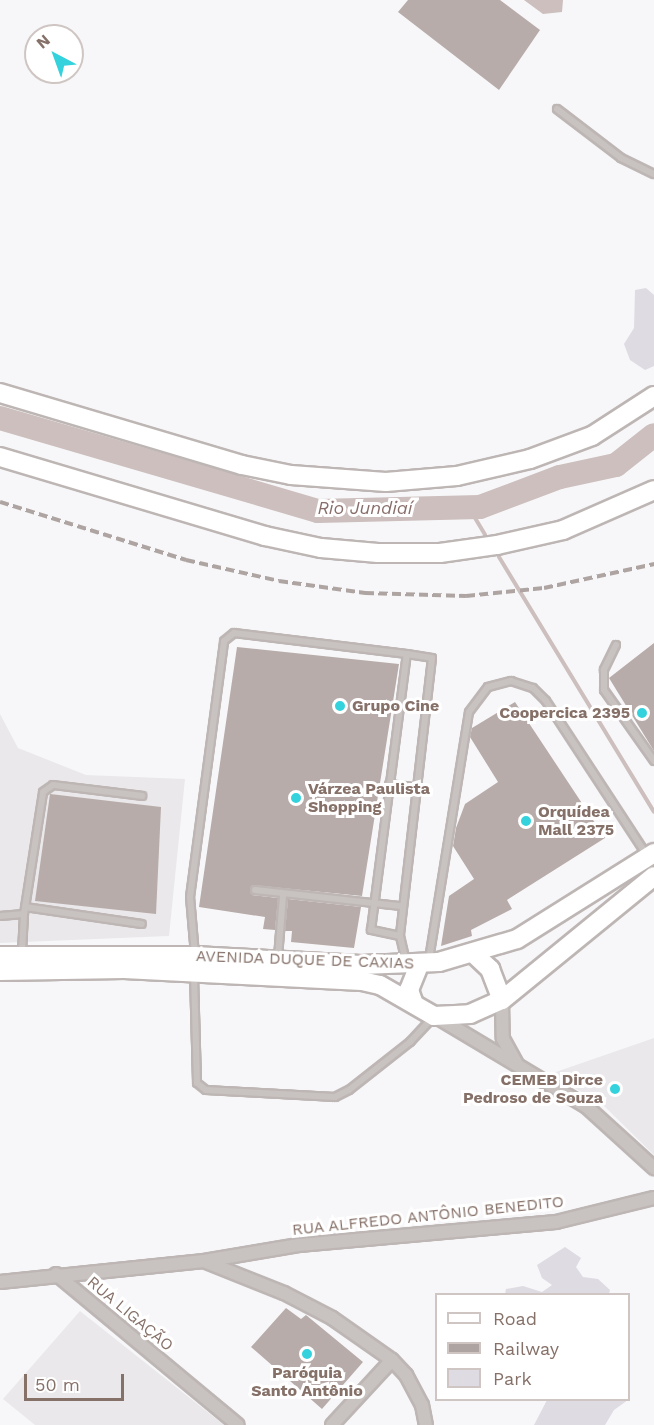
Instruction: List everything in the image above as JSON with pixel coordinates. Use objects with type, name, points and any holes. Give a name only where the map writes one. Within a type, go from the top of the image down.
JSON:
[{"type":"main road","points":[[0,393],[242,465],[302,476],[386,482],[457,476],[530,459],[592,436],[654,396]]},
{"type":"main road","points":[[0,457],[266,536],[321,548],[378,553],[440,554],[530,537],[613,511],[654,490]]},
{"type":"main road","name":"AVENIDA DUQUE DE CAXIAS","points":[[0,971],[278,961],[418,965],[475,955],[517,939],[651,855]]},
{"type":"main road","points":[[434,1016],[471,1014],[502,1000],[654,876]]},
{"type":"main road","name":"AVENIDA DUQUE DE CAXIAS","points":[[0,956],[21,953],[195,964],[362,981],[380,985],[434,1016]]},
{"type":"main road","points":[[475,955],[490,969],[502,1000]]},
{"type":"main road","points":[[414,1004],[409,990],[418,965]]},
{"type":"street","points":[[502,1000],[503,1039],[518,1065]]},
{"type":"street","points":[[434,1016],[587,1107],[654,1168]]},
{"type":"street","name":"RUA ALFREDO ANTÔNIO BENEDITO","points":[[56,1274],[204,1261],[299,1245],[556,1222],[654,1198]]},
{"type":"street","points":[[204,1261],[284,1293],[332,1318],[392,1360],[406,1375],[422,1405],[426,1425]]},
{"type":"street","points":[[0,1282],[56,1274]]},
{"type":"street","name":"RUA LIGAÇÃO","points":[[56,1274],[238,1425]]},
{"type":"street","points":[[332,1425],[392,1360]]},
{"type":"lane","points":[[557,109],[621,158],[654,174]]},
{"type":"lane","points":[[418,965],[400,936],[401,906],[432,658],[234,633],[228,635],[190,897],[195,964],[197,1083],[206,1090],[335,1096],[349,1090],[410,1042],[434,1016]]},
{"type":"lane","points":[[616,645],[604,670],[604,690],[654,761]]},
{"type":"lane","points":[[400,936],[372,932],[407,654]]},
{"type":"lane","points":[[418,965],[469,712],[488,687],[511,681],[533,688],[546,701],[651,855]]},
{"type":"lane","points":[[389,784],[415,787]]},
{"type":"lane","points":[[21,953],[24,910],[43,792],[53,785],[142,796]]},
{"type":"lane","points":[[255,890],[283,896],[401,906]]},
{"type":"lane","points":[[278,961],[283,896]]},
{"type":"lane","points":[[0,916],[24,910],[142,924]]},
{"type":"shaded area","points":[[524,0],[563,0],[562,12],[543,14]]},
{"type":"shaded area","points":[[0,714],[18,748],[86,775],[185,779],[169,936],[0,943]]},
{"type":"shaded area","name":"CEMEB Dirce Pedroso de Souza","points":[[654,1038],[654,1155],[601,1103],[550,1074]]},
{"type":"shaded area","points":[[80,1311],[224,1425],[35,1425],[3,1399]]},
{"type":"green space","points":[[646,288],[654,295],[654,366],[645,370],[630,360],[624,344],[634,328],[635,290]]},
{"type":"green space","points":[[565,1247],[581,1258],[576,1267],[583,1277],[598,1279],[610,1290],[609,1293],[505,1293],[506,1289],[523,1286],[542,1292],[552,1285],[542,1278],[537,1265]]},
{"type":"green space","points":[[546,1401],[627,1401],[614,1410],[605,1425],[534,1425]]},
{"type":"building","points":[[408,0],[500,0],[540,30],[499,90],[398,12]]},
{"type":"building","name":"Coopercica 2395","points":[[654,643],[654,751],[609,678]]},
{"type":"building","name":"Várzea Paulista Shopping","points":[[237,647],[399,664],[362,896],[252,885],[252,895],[278,898],[275,930],[263,929],[265,917],[199,907]]},
{"type":"building","name":"Orquídea Mall 2375","points":[[515,702],[605,838],[507,900],[512,909],[471,930],[472,936],[441,946],[449,896],[474,879],[453,846],[456,828],[465,804],[498,782],[470,737],[472,728]]},
{"type":"building","points":[[50,794],[161,807],[156,914],[35,901]]},
{"type":"building","points":[[288,899],[361,907],[354,948],[291,942],[292,931],[285,931]]},
{"type":"building","name":"Paróquia Santo Antônio","points":[[286,1308],[301,1319],[306,1315],[363,1362],[322,1409],[251,1347]]},
{"type":"waterway","name":"Rio Jundiaí","points":[[0,418],[318,511],[480,507],[560,477],[616,465],[654,435]]},
{"type":"waterway","points":[[469,508],[485,535]]},
{"type":"waterway","points":[[499,557],[654,812]]},
{"type":"railway","points":[[0,502],[186,560],[279,581],[365,593],[466,596],[544,588],[654,564]]},
{"type":"place","name":"Grupo Cine","points":[[340,706]]},
{"type":"place","name":"Coopercica 2395","points":[[642,713]]},
{"type":"place","name":"Várzea Paulista Shopping","points":[[296,798]]},
{"type":"place","name":"Orquídea Mall 2375","points":[[526,821]]},
{"type":"place","name":"CEMEB Dirce Pedroso de Souza","points":[[615,1089]]},
{"type":"place","name":"Paróquia Santo Antônio","points":[[307,1354]]}]
